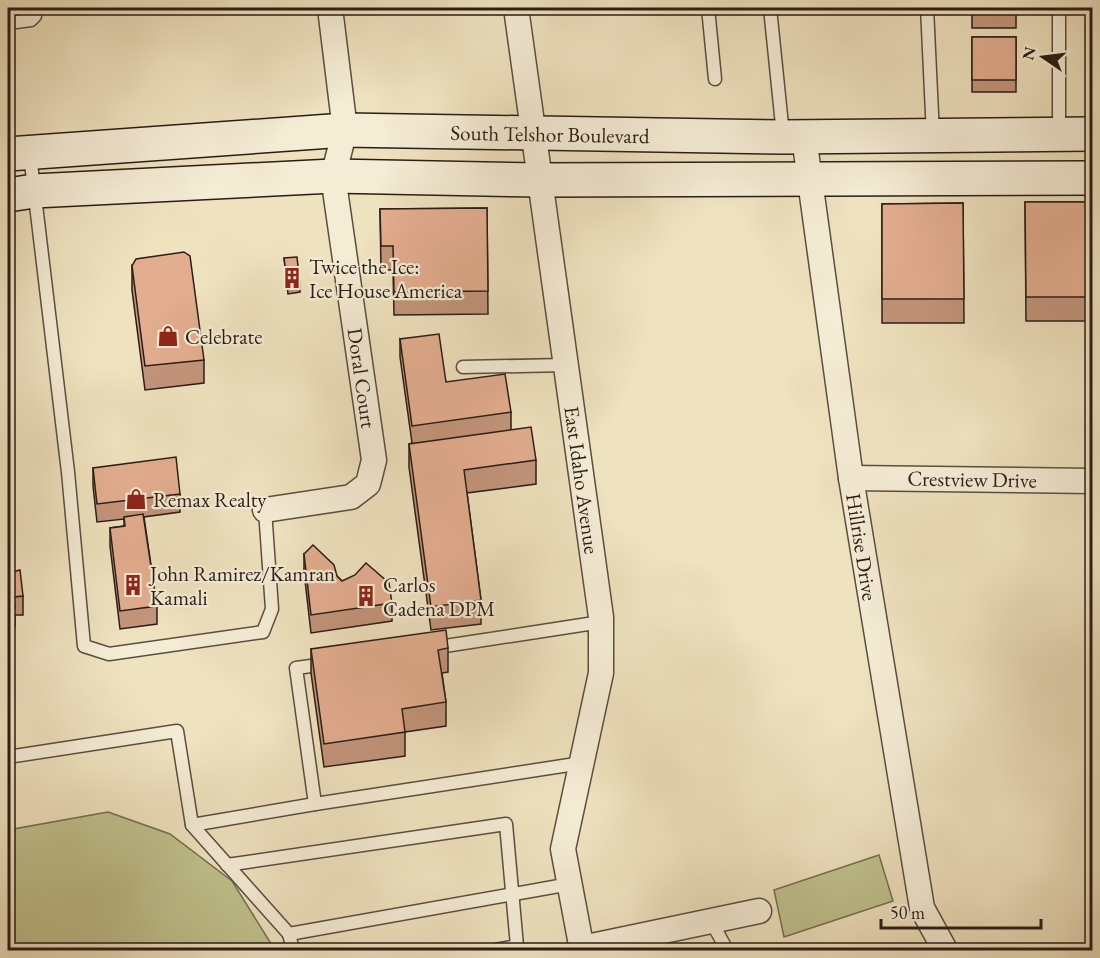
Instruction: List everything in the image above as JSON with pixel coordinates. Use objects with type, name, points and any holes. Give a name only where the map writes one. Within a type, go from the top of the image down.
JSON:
[{"type":"main road","name":"South Telshor Boulevard","points":[[18,152],[345,130],[794,137],[1092,135]]},
{"type":"main road","points":[[21,193],[333,176],[540,180],[1092,178]]},
{"type":"street","points":[[330,8],[345,130]]},
{"type":"street","name":"East Idaho Avenue","points":[[516,8],[601,622],[601,673],[563,849],[582,949]]},
{"type":"street","name":"Doral Court","points":[[265,510],[351,497],[368,484],[374,460],[333,176],[345,130]]},
{"type":"street","name":"Hillrise Drive","points":[[794,137],[810,180],[851,478],[922,908],[945,951]]},
{"type":"street","name":"Crestview Drive","points":[[851,478],[1092,481]]},
{"type":"street","points":[[582,949],[759,912]]},
{"type":"lane","points":[[8,23],[31,20],[35,16],[35,8]]},
{"type":"lane","points":[[708,8],[715,79]]},
{"type":"lane","points":[[770,8],[794,137]]},
{"type":"lane","points":[[927,8],[933,136]]},
{"type":"lane","points":[[1059,8],[1060,135]]},
{"type":"lane","points":[[18,152],[21,193],[68,472],[84,646],[109,654],[263,632],[272,609],[265,510]]},
{"type":"lane","points":[[463,368],[566,364]]},
{"type":"lane","points":[[413,651],[601,622]]},
{"type":"lane","points":[[315,804],[296,668],[343,661]]},
{"type":"lane","points":[[8,757],[177,731],[192,825],[290,934],[293,951]]},
{"type":"lane","points":[[192,825],[582,763]]},
{"type":"lane","points":[[227,865],[506,824],[511,894],[518,946],[495,951]]},
{"type":"lane","points":[[290,934],[570,884]]},
{"type":"lane","points":[[711,921],[727,951]]},
{"type":"green space","points":[[108,812],[170,834],[232,881],[275,950],[8,950],[8,830]]},
{"type":"green space","points":[[879,855],[893,901],[784,937],[774,890]]},
{"type":"building","points":[[972,8],[1016,8],[1016,10],[972,10]]},
{"type":"building","points":[[972,37],[1016,37],[1016,80],[972,80]]},
{"type":"building","points":[[1025,202],[1092,202],[1092,297],[1026,297]]},
{"type":"building","points":[[963,203],[964,299],[882,299],[882,204]]},
{"type":"building","points":[[487,208],[488,291],[394,292],[393,246],[381,246],[380,209]]},
{"type":"building","name":"Celebrate","points":[[184,252],[190,256],[204,360],[145,366],[132,266],[136,259]]},
{"type":"building","name":"Twice the Ice: Ice House America","points":[[297,257],[300,285],[288,287],[284,258]]},
{"type":"building","points":[[439,334],[446,382],[505,374],[511,412],[412,426],[400,339]]},
{"type":"building","points":[[531,427],[536,460],[464,470],[481,600],[431,607],[409,444]]},
{"type":"building","points":[[176,457],[180,494],[97,504],[93,468]]},
{"type":"building","name":"John Ramirez/Kamran Kamali","points":[[143,514],[157,606],[120,611],[110,528],[125,526],[124,517]]},
{"type":"building","points":[[8,529],[12,572],[20,570],[23,596],[14,597],[15,608],[8,609]]},
{"type":"building","points":[[313,545],[334,565],[337,576],[342,581],[355,575],[366,563],[389,583],[392,603],[311,615],[304,554]]},
{"type":"building","points":[[446,630],[448,648],[438,650],[446,702],[402,709],[405,732],[324,744],[311,649]]},
{"type":"place","name":"Twice the Ice: Ice House America","points":[[292,278]]},
{"type":"place","name":"Celebrate","points":[[168,336]]},
{"type":"place","name":"Remax Realty","points":[[136,499]]},
{"type":"place","name":"John Ramirez/Kamran Kamali","points":[[133,585]]},
{"type":"place","name":"Carlos Cadena DPM","points":[[366,596]]}]
